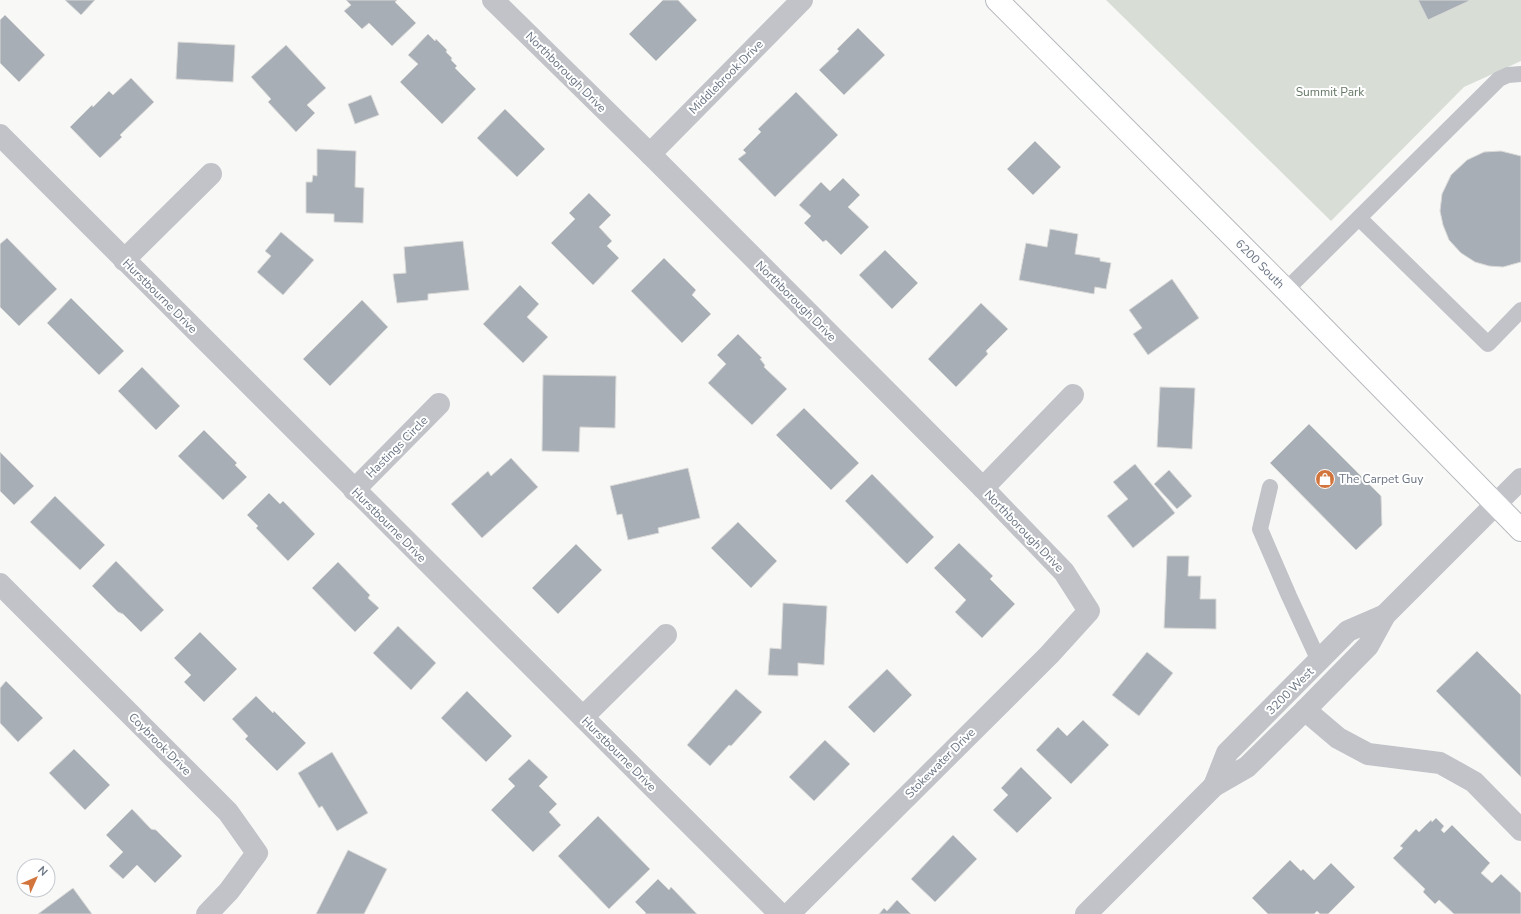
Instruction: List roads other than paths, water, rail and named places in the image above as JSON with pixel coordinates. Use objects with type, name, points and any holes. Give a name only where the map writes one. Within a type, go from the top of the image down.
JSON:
[{"type":"main road","name":"6200 South","points":[[997,0],[1286,290],[1521,530]]},
{"type":"street","name":"Northborough Drive","points":[[492,0],[650,154],[983,488],[1064,572],[1088,611]]},
{"type":"street","name":"Middlebrook Drive","points":[[650,154],[802,0]]},
{"type":"street","name":"Hurstbourne Drive","points":[[0,135],[780,914]]},
{"type":"street","points":[[124,260],[211,174]]},
{"type":"street","points":[[983,488],[1073,395]]},
{"type":"street","name":"Hastings Circle","points":[[354,490],[439,404]]},
{"type":"street","name":"3200 West","points":[[1086,914],[1214,786],[1247,767],[1305,710],[1368,646],[1385,615],[1521,479]]},
{"type":"street","name":"Coybrook Drive","points":[[0,584],[228,812],[258,853],[229,891],[207,914]]},
{"type":"street","name":"Stokewater Drive","points":[[789,914],[1049,655],[1088,611]]},
{"type":"street","name":"3200 West","points":[[1214,786],[1227,753],[1320,661],[1348,631],[1385,615]]},
{"type":"street","points":[[582,717],[666,634]]},
{"type":"street","points":[[1305,710],[1338,738],[1368,754],[1440,763],[1474,782],[1521,830]]},
{"type":"lane","points":[[1286,290],[1499,79],[1508,75],[1521,74]]},
{"type":"lane","points":[[1359,218],[1488,344],[1521,310]]},
{"type":"lane","points":[[1270,487],[1260,528],[1289,596],[1320,661]]},
{"type":"place","name":"The Carpet Guy","points":[[1325,479]]},
{"type":"park label","name":"Summit Park","points":[[1330,92]]}]
